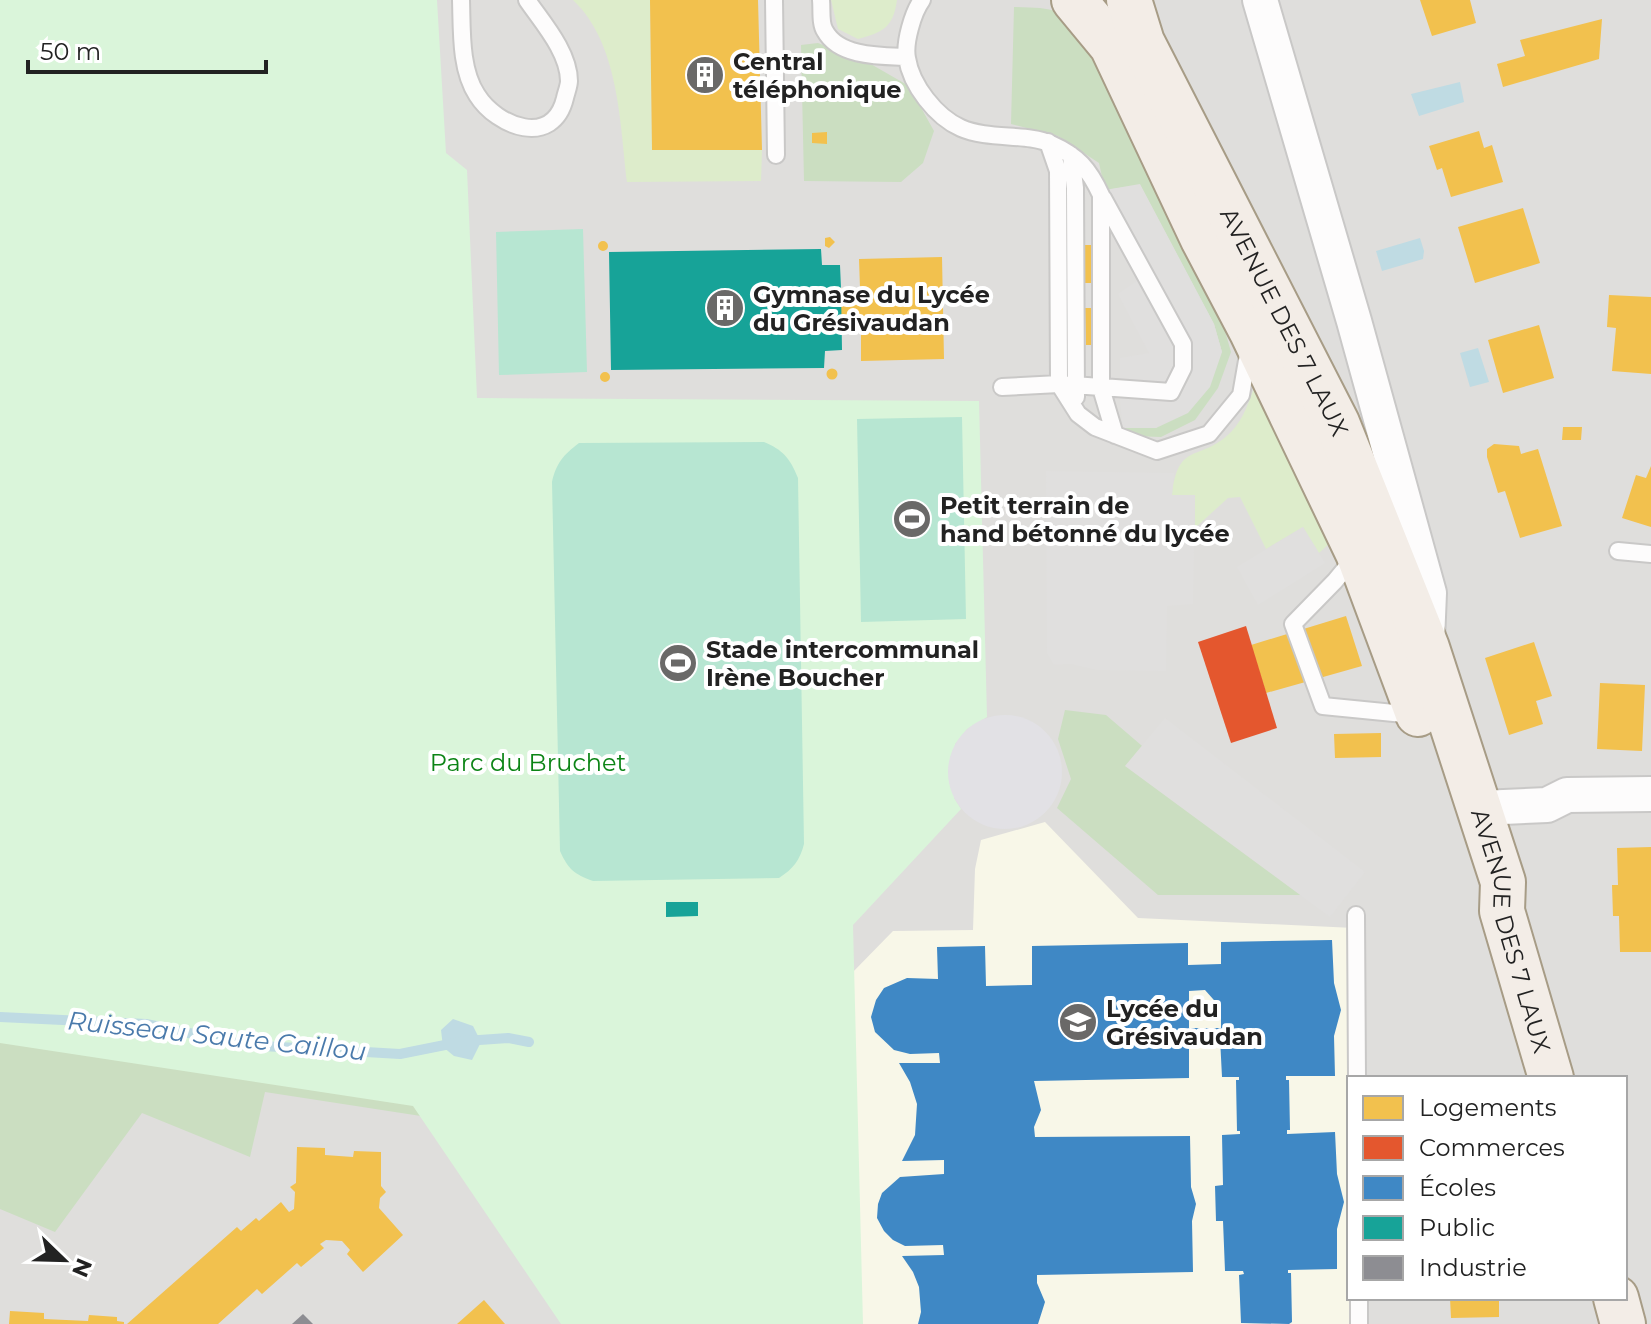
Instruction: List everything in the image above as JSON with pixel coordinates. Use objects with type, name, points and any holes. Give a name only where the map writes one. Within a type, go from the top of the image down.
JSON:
[{"type":"main road","points":[[1074,0],[1112,46],[1358,553],[1419,715],[1451,788],[1486,888],[1502,911]]},
{"type":"main road","name":"AVENUE DES 7 LAUX","points":[[1129,0],[1142,42],[1337,423],[1427,648],[1503,882],[1502,911],[1550,1076]]},
{"type":"main road","points":[[1617,1300],[1623,1324]]},
{"type":"street","name":"AVENUE DES 7 LAUX","points":[[1260,0],[1354,321],[1429,593],[1427,648]]},
{"type":"street","points":[[1481,808],[1547,805],[1567,795],[1651,794]]},
{"type":"lane","points":[[461,0],[467,71],[475,92],[488,110],[510,123],[532,130],[551,124],[563,106],[569,81],[562,56],[527,0]]},
{"type":"lane","points":[[774,0],[776,155]]},
{"type":"lane","points":[[821,0],[824,30],[838,46],[869,55],[906,57]]},
{"type":"lane","points":[[922,0],[914,11],[906,57],[924,99],[961,128],[997,137],[1048,142],[1071,155],[1090,172],[1183,344],[1183,368],[1171,392],[1068,385],[1002,387]]},
{"type":"lane","points":[[1048,142],[1058,171],[1068,385],[1078,414],[1095,427],[1157,451],[1209,434],[1241,395],[1252,332]]},
{"type":"lane","points":[[1068,385],[1075,188],[1071,155]]},
{"type":"lane","points":[[1101,195],[1101,388],[1115,435]]},
{"type":"lane","points":[[1618,551],[1651,554]]},
{"type":"lane","points":[[1358,553],[1293,624],[1323,706],[1419,715]]},
{"type":"lane","points":[[1356,915],[1357,1076]]},
{"type":"lane","points":[[1359,1300],[1359,1324]]},
{"type":"shaded area","points":[[0,0],[1651,0],[1651,1324],[0,1324]]},
{"type":"shaded area","points":[[1140,184],[1214,324],[1222,352],[1210,387],[1188,413],[1156,428],[1123,428],[1120,358],[1149,353],[1118,294],[1137,281],[1106,226],[1105,190]]},
{"type":"shaded area","points":[[1046,471],[1174,473],[1172,495],[1195,495],[1193,604],[1167,606],[1166,671],[1097,670],[1071,664],[1054,665],[1047,653]]},
{"type":"shaded area","points":[[1303,527],[1325,563],[1258,605],[1237,567]]},
{"type":"shaded area","points":[[1005,715],[1027,719],[1045,732],[1058,750],[1062,772],[1058,794],[1045,812],[1027,825],[1005,829],[983,825],[965,812],[952,794],[948,772],[952,750],[965,732],[983,719]]},
{"type":"shaded area","points":[[1165,718],[1365,872],[1330,917],[1125,766]]},
{"type":"shaded area","name":"Lycée du Grésivaudan","points":[[1045,822],[1138,918],[1354,928],[1347,1076],[1347,1300],[1350,1300],[1350,1324],[595,1324],[642,1188],[893,931],[973,930],[975,869],[981,840]]},
{"type":"green space","name":"Parc du Bruchet","points":[[0,0],[437,0],[446,153],[467,170],[477,398],[979,401],[987,717],[967,729],[955,744],[954,798],[961,809],[853,925],[863,1324],[561,1324],[413,1106],[0,1043]]},
{"type":"green space","points":[[573,0],[650,0],[652,150],[762,150],[761,181],[627,182],[619,110],[608,61],[600,38]]},
{"type":"green space","points":[[831,0],[897,0],[893,17],[885,27],[858,39],[838,29]]},
{"type":"green space","points":[[1014,7],[1057,12],[1072,21],[1088,39],[1221,317],[1231,352],[1218,388],[1195,420],[1161,437],[1132,436],[1123,428],[1156,428],[1222,352],[1214,324],[1140,185],[1105,190],[1099,163],[1058,136],[1011,124]]},
{"type":"green space","points":[[818,43],[869,63],[909,86],[934,131],[923,163],[901,182],[804,181],[801,45]]},
{"type":"green space","points":[[583,229],[587,372],[499,375],[496,232]]},
{"type":"green space","points":[[1256,382],[1332,541],[1319,553],[1303,527],[1266,549],[1240,497],[1228,498],[1195,528],[1195,496],[1172,495],[1179,466],[1192,454],[1220,441],[1236,427]]},
{"type":"green space","name":"Petit terrain de hand bétonné du lycée","points":[[962,417],[966,619],[861,622],[857,419]]},
{"type":"green space","name":"Stade intercommunal Irène Boucher","points":[[764,442],[785,456],[798,478],[804,844],[800,855],[792,868],[779,878],[593,881],[572,870],[560,851],[552,482],[556,470],[564,456],[579,443]]},
{"type":"green space","points":[[1065,710],[1106,715],[1316,895],[1158,895],[1057,808],[1071,779],[1058,739]]},
{"type":"green space","points":[[0,892],[563,1138],[265,1092],[250,1157],[142,1113],[55,1232],[0,1209]]},
{"type":"water","points":[[1460,82],[1464,102],[1419,116],[1411,94]]},
{"type":"water","points":[[1420,238],[1423,259],[1382,271],[1376,251]]},
{"type":"water","points":[[1478,348],[1489,382],[1470,387],[1460,353]]},
{"type":"water","points":[[453,1019],[473,1026],[481,1042],[472,1060],[454,1056],[443,1047],[441,1030]]},
{"type":"building: Logements","name":"Central téléphonique","points":[[650,0],[758,0],[762,150],[652,150]]},
{"type":"building: Logements","points":[[1420,0],[1470,0],[1476,23],[1432,36]]},
{"type":"building: Logements","points":[[1602,19],[1599,59],[1503,87],[1497,64],[1525,56],[1520,40]]},
{"type":"building: Logements","points":[[1479,131],[1484,148],[1492,145],[1503,182],[1451,197],[1442,168],[1437,170],[1429,146]]},
{"type":"building: Logements","points":[[827,132],[827,144],[812,143],[812,133]]},
{"type":"building: Logements","points":[[1523,208],[1540,263],[1475,283],[1458,227]]},
{"type":"building: Logements","points":[[830,237],[835,242],[829,248],[825,246],[825,238]]},
{"type":"building: Logements","points":[[603,241],[608,246],[603,251],[598,246]]},
{"type":"building: Logements","points":[[1084,245],[1091,245],[1092,283],[1084,283]]},
{"type":"building: Logements","points":[[942,257],[944,359],[861,361],[861,329],[841,329],[841,288],[860,288],[859,259]]},
{"type":"building: Logements","points":[[1609,295],[1651,297],[1651,374],[1612,371],[1616,328],[1607,327]]},
{"type":"building: Logements","points":[[1085,308],[1092,308],[1093,345],[1086,345]]},
{"type":"building: Logements","points":[[1539,325],[1554,378],[1503,393],[1488,340]]},
{"type":"building: Logements","points":[[832,368],[838,374],[832,380],[826,374]]},
{"type":"building: Logements","points":[[605,372],[610,377],[605,382],[600,377]]},
{"type":"building: Logements","points":[[1563,427],[1582,427],[1581,440],[1562,440]]},
{"type":"building: Logements","points":[[1494,444],[1519,446],[1521,454],[1538,449],[1562,526],[1520,538],[1505,491],[1498,493],[1487,457],[1487,449]]},
{"type":"building: Logements","points":[[1651,466],[1651,527],[1622,518],[1636,475],[1646,478]]},
{"type":"building: Logements","points":[[1346,616],[1362,666],[1266,693],[1251,645]]},
{"type":"building: Logements","points":[[1534,642],[1552,696],[1536,701],[1543,724],[1509,735],[1485,658]]},
{"type":"building: Logements","points":[[1600,683],[1645,685],[1642,751],[1597,749]]},
{"type":"building: Logements","points":[[1381,733],[1381,757],[1335,758],[1334,734]]},
{"type":"building: Logements","points":[[1651,847],[1651,952],[1620,952],[1619,916],[1613,916],[1612,885],[1618,885],[1617,848]]},
{"type":"building: Logements","points":[[297,1147],[325,1148],[325,1155],[353,1157],[354,1151],[381,1152],[381,1186],[386,1192],[380,1198],[379,1208],[403,1235],[363,1272],[347,1254],[350,1250],[342,1241],[326,1240],[320,1244],[324,1248],[301,1267],[297,1263],[262,1294],[257,1289],[218,1324],[127,1324],[237,1227],[241,1231],[256,1218],[259,1221],[281,1202],[289,1212],[294,1209],[295,1192],[290,1187],[296,1183]]},
{"type":"building: Logements","points":[[484,1300],[505,1324],[457,1324]]},
{"type":"building: Logements","points":[[1450,1300],[1499,1300],[1499,1317],[1451,1318]]},
{"type":"building: Logements","points":[[10,1311],[44,1313],[44,1319],[88,1321],[89,1315],[117,1317],[117,1321],[124,1324],[9,1324]]},
{"type":"building: Commerces","points":[[1246,626],[1277,728],[1231,743],[1198,642]]},
{"type":"building: Écoles","points":[[1332,940],[1334,983],[1341,1010],[1334,1036],[1335,1076],[1286,1076],[1286,1080],[1289,1080],[1290,1130],[1287,1134],[1335,1132],[1337,1174],[1344,1202],[1337,1229],[1337,1269],[1288,1270],[1291,1273],[1292,1322],[1289,1324],[1241,1323],[1239,1275],[1244,1274],[1243,1271],[1225,1271],[1223,1221],[1216,1221],[1215,1186],[1223,1185],[1222,1135],[1240,1134],[1237,1131],[1236,1080],[1239,1077],[1222,1077],[1220,1038],[1189,1038],[1189,1078],[1034,1081],[1041,1110],[1034,1127],[1035,1137],[1190,1136],[1191,1187],[1196,1204],[1192,1221],[1193,1272],[1037,1275],[1045,1302],[1038,1324],[918,1324],[921,1312],[919,1287],[902,1256],[944,1255],[943,1245],[905,1246],[893,1240],[877,1218],[878,1204],[882,1193],[900,1177],[944,1174],[944,1160],[902,1161],[915,1135],[917,1104],[910,1082],[899,1063],[940,1063],[939,1053],[910,1054],[894,1050],[875,1032],[871,1017],[884,988],[907,978],[938,979],[937,947],[985,946],[986,986],[1032,985],[1032,946],[1188,943],[1188,965],[1221,964],[1221,942]],"holes":[[[1205,990],[1221,1008],[1221,1028],[1189,1028],[1189,991]]]},
{"type":"building: Public","name":"Gymnase du Lycée du Grésivaudan","points":[[821,249],[822,265],[840,265],[841,288],[842,350],[825,351],[824,368],[611,370],[609,252]]},
{"type":"building: Public","points":[[666,902],[698,902],[698,916],[666,917]]},
{"type":"building: Industrie","points":[[303,1314],[313,1324],[292,1324]]},
{"type":"waterway","name":"Ruisseau Saute Caillou","points":[[0,1017],[146,1024],[246,1045],[400,1054],[465,1041],[508,1038],[529,1042]]},
{"type":"place","name":"Central téléphonique","points":[[705,75]]},
{"type":"place","name":"Gymnase du Lycée du Grésivaudan","points":[[725,308]]},
{"type":"place","name":"Petit terrain de hand bétonné du lycée","points":[[912,519]]},
{"type":"place","name":"Stade intercommunal Irène Boucher","points":[[678,663]]},
{"type":"place","name":"Lycée du Grésivaudan","points":[[1078,1022]]}]
